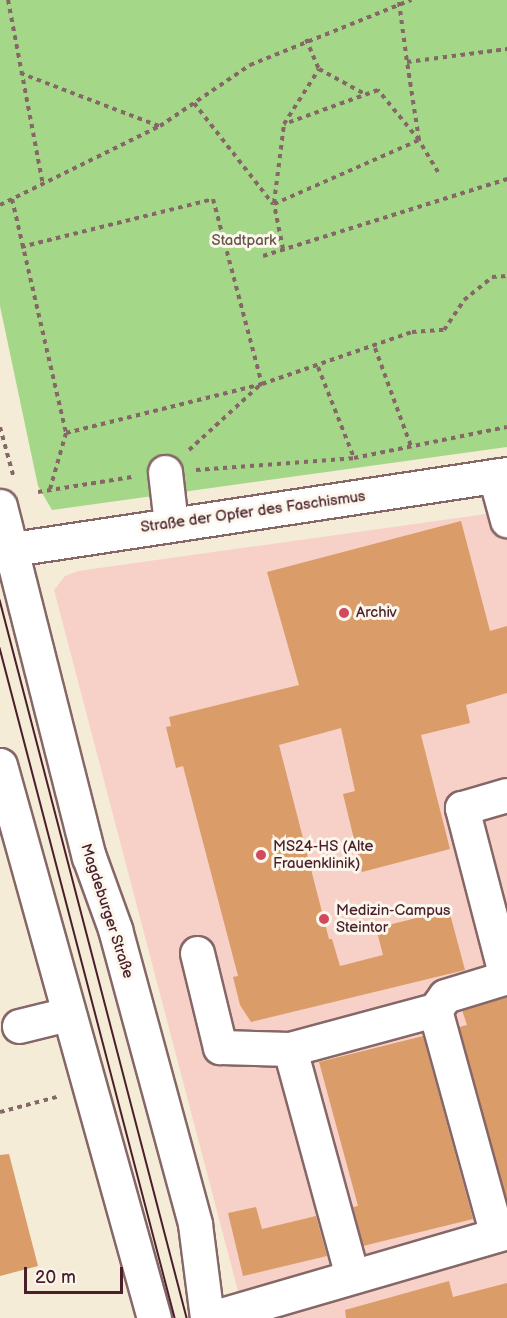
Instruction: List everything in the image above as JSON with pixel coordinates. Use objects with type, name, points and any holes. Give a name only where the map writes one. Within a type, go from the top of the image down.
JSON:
[{"type":"street","points":[[165,472],[171,524]]},
{"type":"street","points":[[501,475],[507,519]]},
{"type":"street","name":"Straße der Opfer des Faschismus","points":[[6,550],[501,475]]},
{"type":"street","name":"Magdeburger Straße","points":[[0,506],[6,550],[88,856],[115,929],[195,1224],[209,1318]]},
{"type":"street","points":[[0,765],[154,1318]]},
{"type":"street","points":[[197,953],[220,1047],[290,1049],[435,1010],[445,996],[506,977],[462,808],[507,795]]},
{"type":"street","points":[[209,1318],[300,1306],[352,1276],[502,1234],[435,1010]]},
{"type":"street","points":[[19,1026],[68,1014]]},
{"type":"street","points":[[290,1049],[352,1276]]},
{"type":"path","points":[[8,0],[43,185]]},
{"type":"path","points":[[0,205],[159,126],[250,65],[306,39],[399,2],[411,0]]},
{"type":"path","points":[[399,2],[419,140]]},
{"type":"path","points":[[306,39],[319,69],[364,93]]},
{"type":"path","points":[[407,63],[507,49]]},
{"type":"path","points":[[283,249],[274,204],[284,124],[319,69]]},
{"type":"path","points":[[20,73],[159,126]]},
{"type":"path","points":[[284,124],[364,93],[378,90],[419,140],[438,172]]},
{"type":"path","points":[[194,103],[274,204]]},
{"type":"path","points":[[274,204],[419,140]]},
{"type":"path","points":[[263,256],[507,179]]},
{"type":"path","points":[[12,199],[21,247],[66,433],[50,489]]},
{"type":"path","points":[[21,247],[213,199],[262,384]]},
{"type":"path","points":[[66,433],[262,384],[375,348],[412,332],[444,330],[464,300],[492,277],[507,276]]},
{"type":"path","points":[[375,348],[412,447]]},
{"type":"path","points":[[318,367],[354,458]]},
{"type":"path","points":[[165,472],[262,384]]},
{"type":"path","points":[[0,427],[13,472]]},
{"type":"path","points":[[38,492],[165,472],[354,458],[507,427]]},
{"type":"path","points":[[0,1112],[66,1095]]},
{"type":"shaded area","name":"Medizin-Campus Steintor","points":[[507,511],[507,1318],[245,1318],[54,590],[65,576],[78,571]]},
{"type":"green space","name":"Stadtpark","points":[[0,0],[507,0],[507,447],[52,510],[38,486],[0,306]]},
{"type":"building","points":[[461,521],[490,631],[507,626],[507,693],[466,705],[470,723],[421,735],[450,849],[362,872],[343,794],[355,791],[341,728],[279,745],[329,939],[332,939],[340,966],[383,955],[376,928],[449,910],[465,970],[251,1022],[240,1005],[233,977],[238,976],[183,766],[176,768],[166,727],[171,726],[169,717],[299,685],[267,572]]},
{"type":"building","points":[[507,997],[507,1201],[459,1027],[467,1025],[462,1010]]},
{"type":"building","points":[[423,1036],[473,1219],[363,1246],[353,1207],[358,1206],[319,1062]]},
{"type":"building","points":[[9,1154],[38,1266],[0,1276],[0,1155]]},
{"type":"building","points":[[256,1207],[262,1229],[316,1216],[327,1256],[243,1276],[228,1213]]},
{"type":"building","points":[[449,1281],[453,1297],[507,1283],[507,1318],[346,1318],[345,1310]]},
{"type":"tram line","points":[[0,600],[187,1318]]},
{"type":"tram line","points":[[0,648],[175,1318]]},
{"type":"place","name":"Archiv","points":[[344,613]]},
{"type":"place","name":"MS24-HS (Alte Frauenklinik)","points":[[261,855]]},
{"type":"place","name":"Medizin-Campus Steintor","points":[[324,919]]}]
